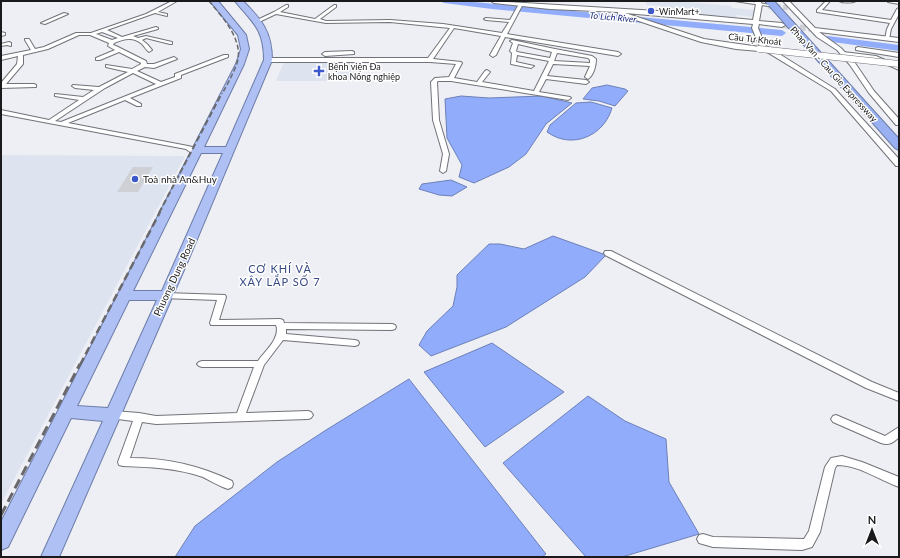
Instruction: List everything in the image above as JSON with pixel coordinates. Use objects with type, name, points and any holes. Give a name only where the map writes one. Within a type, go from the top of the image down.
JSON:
[{"type":"highway","points":[[1,541],[240,64],[245,49],[242,35],[214,1]]},
{"type":"highway","name":"Phuong Dung Road","points":[[50,557],[230,150],[268,60],[269,47],[265,32],[239,1]]},
{"type":"highway","name":"Phap Van - Cau Gie Expressway","points":[[778,1],[899,132]]},
{"type":"highway","name":"Phap Van - Cau Gie Expressway","points":[[763,3],[899,146]]},
{"type":"highway","points":[[198,150],[230,150]]},
{"type":"highway","points":[[125,295],[165,296]]},
{"type":"highway","points":[[66,411],[113,414]]},
{"type":"street","points":[[1,58],[21,55],[46,48],[78,34],[91,34],[155,12],[175,1]]},
{"type":"street","points":[[494,1],[520,5],[550,4],[701,16],[756,28],[769,24],[782,26]]},
{"type":"street","points":[[737,1],[763,3],[756,28],[762,46],[833,90],[899,164]]},
{"type":"street","points":[[786,1],[819,36],[843,54],[853,64],[871,92],[897,120]]},
{"type":"street","points":[[828,1],[819,11],[892,22]]},
{"type":"street","points":[[841,1],[854,1]]},
{"type":"street","points":[[890,1],[899,3]]},
{"type":"street","points":[[493,55],[520,5]]},
{"type":"street","points":[[257,21],[276,13],[286,6]]},
{"type":"street","points":[[315,21],[334,6]]},
{"type":"street","points":[[886,39],[892,22],[899,9]]},
{"type":"street","name":"Cầu Tự Khoát","points":[[615,10],[636,19],[703,40],[736,47],[899,64]]},
{"type":"street","points":[[155,12],[164,15]]},
{"type":"street","points":[[276,13],[326,22],[390,21],[453,27],[502,37],[618,54]]},
{"type":"street","points":[[43,23],[66,14]]},
{"type":"street","points":[[486,19],[511,21]]},
{"type":"street","points":[[430,60],[453,27]]},
{"type":"street","points":[[91,34],[112,42],[156,28]]},
{"type":"street","points":[[102,30],[120,37]]},
{"type":"street","points":[[813,30],[899,40]]},
{"type":"street","points":[[128,36],[147,46],[148,50]]},
{"type":"street","points":[[138,40],[146,37],[170,43]]},
{"type":"street","points":[[502,37],[516,42],[590,57],[593,59],[593,65],[587,80],[544,77]]},
{"type":"street","points":[[27,40],[34,51]]},
{"type":"street","points":[[112,42],[110,45],[118,50],[133,55],[144,62],[144,65]]},
{"type":"street","points":[[516,42],[513,51],[515,53],[513,63],[531,66]]},
{"type":"street","points":[[1,45],[9,43],[9,45]]},
{"type":"street","points":[[858,49],[899,55]]},
{"type":"street","points":[[98,59],[118,50]]},
{"type":"street","points":[[536,93],[552,61],[555,51]]},
{"type":"street","points":[[283,60],[292,57],[352,53]]},
{"type":"street","points":[[515,53],[552,61],[593,65]]},
{"type":"street","points":[[843,54],[876,58],[899,68]]},
{"type":"street","points":[[1,86],[20,64],[21,55]]},
{"type":"street","points":[[62,124],[179,77],[177,75],[226,56]]},
{"type":"street","points":[[51,120],[99,89],[144,65],[154,66],[174,59]]},
{"type":"street","points":[[268,60],[430,60],[459,63],[451,79]]},
{"type":"street","points":[[108,66],[132,71],[170,88]]},
{"type":"street","points":[[479,83],[487,72]]},
{"type":"street","points":[[442,170],[446,154],[436,120],[434,82],[437,79],[451,79],[479,83],[568,98]]},
{"type":"street","points":[[1,86],[34,86]]},
{"type":"street","points":[[75,86],[99,89]]},
{"type":"street","points":[[57,95],[83,99]]},
{"type":"street","points":[[125,98],[139,105]]},
{"type":"street","points":[[1,112],[51,120],[62,124],[188,148],[190,150],[198,150]]},
{"type":"street","points":[[608,253],[869,385],[899,398]]},
{"type":"street","points":[[165,296],[222,297],[214,323],[280,322],[280,326],[282,326],[281,337],[260,364],[240,417]]},
{"type":"street","points":[[282,326],[392,327]]},
{"type":"street","points":[[281,337],[355,343]]},
{"type":"street","points":[[202,364],[260,364]]},
{"type":"street","points":[[113,414],[156,420],[308,415]]},
{"type":"street","points":[[139,417],[123,462],[146,462],[177,466],[213,475],[228,484]]},
{"type":"street","points":[[836,419],[886,440],[890,439],[899,430]]},
{"type":"street","points":[[703,539],[707,541],[720,542],[802,545],[808,543],[814,532],[830,467],[838,460],[859,466],[899,482]]},
{"type":"shaded area","points":[[646,1],[674,1],[732,6],[732,8],[755,10],[755,17],[737,15],[736,18],[661,11],[660,6],[646,5]]},
{"type":"shaded area","name":"Bệnh viện Đa khoa Nông nghiệp","points":[[284,62],[360,62],[355,81],[276,81]]},
{"type":"shaded area","points":[[1,155],[185,156],[1,504]]},
{"type":"water","points":[[607,85],[628,91],[615,106],[599,101],[583,99],[592,88]]},
{"type":"water","points":[[461,96],[489,98],[542,96],[572,103],[546,124],[526,154],[509,167],[474,183],[459,177],[462,165],[447,138],[445,99]]},
{"type":"water","points":[[591,102],[612,108],[608,118],[595,133],[576,140],[567,140],[547,132],[550,125],[576,103]]},
{"type":"water","points":[[451,180],[467,187],[452,196],[439,195],[419,189],[422,184]]},
{"type":"water","points":[[553,236],[606,255],[585,277],[506,327],[431,356],[419,345],[427,331],[453,306],[457,287],[457,275],[489,244],[500,244],[524,249]]},
{"type":"water","points":[[492,343],[564,392],[485,447],[424,372]]},
{"type":"water","points":[[409,379],[546,554],[542,557],[175,557],[195,526],[277,462]]},
{"type":"water","points":[[588,396],[625,421],[666,439],[669,482],[699,534],[622,557],[586,557],[503,463]]},
{"type":"building","name":"Toà nhà An&Huy","points":[[133,167],[153,167],[138,192],[117,192]]},
{"type":"waterway","name":"To Lich River","points":[[444,1],[492,7],[782,33]]},
{"type":"waterway","name":"To Lich River","points":[[828,39],[899,48]]},
{"type":"tunnel","points":[[768,6],[791,8]]},
{"type":"tunnel","points":[[782,25],[812,29]]},
{"type":"railway","points":[[209,1],[232,31],[238,48],[236,66],[222,94]]},
{"type":"railway","points":[[159,213],[222,93]]},
{"type":"railway","points":[[80,365],[160,212]]},
{"type":"railway","points":[[1,515],[80,364]]},
{"type":"place","name":"WinMart+","points":[[651,11]]},
{"type":"place","name":"Bệnh viện Đa khoa Nông nghiệp","points":[[319,71]]},
{"type":"place","name":"Toà nhà An&Huy","points":[[135,179]]},
{"type":"district","name":"CƠ KHÍ VÀ XÂY LẮP SỐ 7","points":[[280,274]]}]
